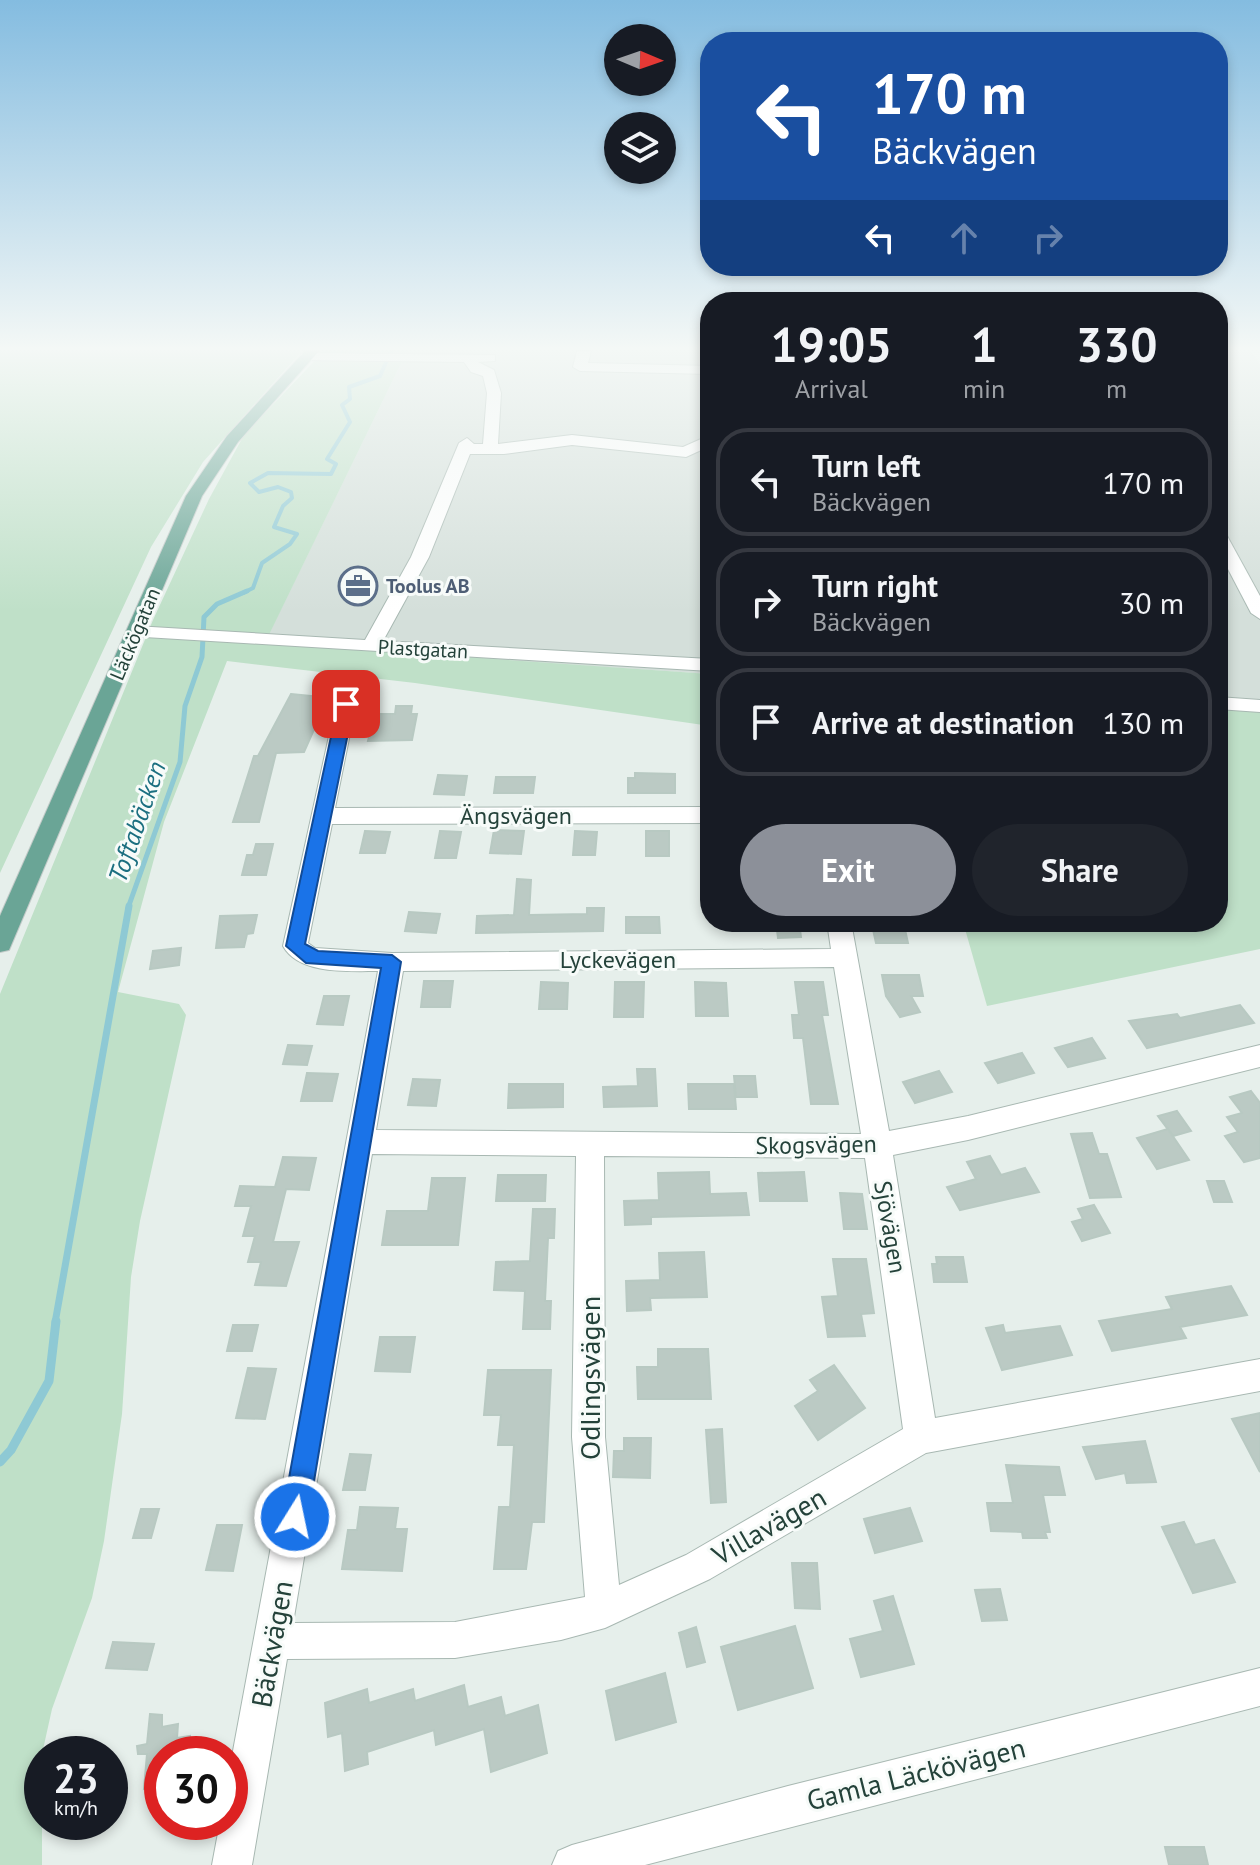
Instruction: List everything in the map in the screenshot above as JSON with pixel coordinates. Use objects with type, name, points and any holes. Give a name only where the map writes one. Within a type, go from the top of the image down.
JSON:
[{"type":"main road","name":"Läckögatan","points":[[0,943],[194,496],[233,438]]},
{"type":"street","points":[[490,449],[491,438]]},
{"type":"street","points":[[371,646],[420,557],[466,446],[490,449],[572,440],[626,443],[686,452],[700,445]]},
{"type":"street","points":[[1228,553],[1260,613]]},
{"type":"street","name":"Plastgatan","points":[[135,632],[700,664]]},
{"type":"street","points":[[346,704],[295,946],[306,956],[318,958],[392,962]]},
{"type":"street","points":[[1228,704],[1260,706]]},
{"type":"street","name":"Ängsvägen","points":[[322,816],[700,815]]},
{"type":"street","name":"Sjövägen","points":[[841,932],[898,1267],[921,1437]]},
{"type":"street","name":"Lyckevägen","points":[[392,962],[845,958]]},
{"type":"street","name":"Bäckvägen","points":[[232,1865],[392,962]]},
{"type":"street","name":"Skogsvägen","points":[[361,1142],[875,1146],[968,1128],[1260,1056]]},
{"type":"street","name":"Odlingsvägen","points":[[590,1145],[591,1477],[595,1551],[605,1610]]},
{"type":"street","name":"Villavägen","points":[[273,1641],[455,1640],[510,1634],[605,1610],[740,1544],[921,1437],[1260,1375]]},
{"type":"street","name":"Gamla Läckövägen","points":[[572,1865],[788,1806],[1260,1687]]},
{"type":"shaded area","points":[[365,438],[700,438],[700,673],[264,644]]},
{"type":"shaded area","points":[[1228,438],[1260,438],[1260,710],[1228,708]]},
{"type":"green space","points":[[0,438],[224,438],[203,462],[151,547],[0,873]]},
{"type":"green space","points":[[242,438],[365,438],[265,643],[700,673],[700,725],[415,683],[227,661],[164,822],[118,992],[179,1004],[186,1015],[140,1221],[131,1277],[122,1414],[104,1541],[92,1598],[52,1709],[46,1736],[24,1736],[24,1840],[42,1840],[42,1865],[0,1865],[0,994],[153,620],[209,499]]},
{"type":"green space","points":[[1228,708],[1260,710],[1260,949],[987,1006],[966,932],[1228,932]]},
{"type":"building","points":[[291,694],[322,697],[317,706],[324,707],[304,752],[276,753],[259,822],[233,822],[254,756],[258,756]]},
{"type":"building","points":[[396,706],[412,706],[411,714],[417,714],[412,740],[368,741],[375,714],[395,714]]},
{"type":"building","points":[[635,773],[675,774],[675,793],[628,793],[628,778],[635,778]]},
{"type":"building","points":[[438,775],[467,776],[464,795],[434,794]]},
{"type":"building","points":[[496,777],[535,777],[533,793],[494,793]]},
{"type":"building","points":[[494,830],[524,831],[521,854],[490,853]]},
{"type":"building","points":[[365,831],[390,832],[385,853],[360,853]]},
{"type":"building","points":[[440,831],[461,832],[456,858],[435,858]]},
{"type":"building","points":[[575,831],[597,832],[595,855],[573,855]]},
{"type":"building","points":[[646,831],[669,831],[669,856],[646,856]]},
{"type":"building","points":[[256,844],[273,844],[266,875],[242,875],[247,855],[253,855]]},
{"type":"building","points":[[517,879],[531,880],[529,915],[587,914],[587,908],[604,908],[603,931],[476,933],[477,916],[514,915]]},
{"type":"building","points":[[409,912],[440,914],[436,933],[405,931]]},
{"type":"building","points":[[257,915],[253,933],[247,934],[244,947],[216,948],[220,916]]},
{"type":"building","points":[[626,917],[659,917],[660,933],[626,933]]},
{"type":"building","points":[[777,932],[800,932],[801,937],[778,938]]},
{"type":"building","points":[[874,932],[906,932],[908,943],[876,943]]},
{"type":"building","points":[[181,948],[179,965],[150,969],[153,951]]},
{"type":"building","points":[[882,975],[919,975],[923,996],[911,996],[920,1012],[900,1017],[886,996]]},
{"type":"building","points":[[424,981],[453,981],[450,1007],[421,1007]]},
{"type":"building","points":[[541,982],[568,983],[567,1009],[539,1009]]},
{"type":"building","points":[[615,982],[644,982],[643,1017],[614,1017]]},
{"type":"building","points":[[695,982],[726,983],[728,1016],[696,1016]]},
{"type":"building","points":[[795,982],[823,982],[828,1015],[822,1015],[838,1104],[811,1104],[803,1038],[794,1038],[792,1015],[799,1015]]},
{"type":"building","points":[[324,996],[349,996],[343,1025],[317,1024]]},
{"type":"building","points":[[1240,1005],[1254,1023],[1147,1048],[1129,1021],[1177,1014],[1180,1018]]},
{"type":"building","points":[[1092,1038],[1105,1058],[1068,1067],[1055,1048]]},
{"type":"building","points":[[288,1045],[312,1046],[307,1065],[283,1064]]},
{"type":"building","points":[[1022,1053],[1034,1073],[998,1083],[985,1063]]},
{"type":"building","points":[[637,1069],[655,1069],[657,1106],[604,1107],[603,1087],[638,1086]]},
{"type":"building","points":[[939,1071],[952,1092],[915,1103],[903,1082]]},
{"type":"building","points":[[307,1073],[338,1074],[332,1101],[301,1101]]},
{"type":"building","points":[[734,1076],[755,1076],[757,1097],[736,1097]]},
{"type":"building","points":[[413,1079],[440,1080],[436,1106],[408,1105]]},
{"type":"building","points":[[509,1084],[563,1084],[563,1107],[508,1108]]},
{"type":"building","points":[[688,1084],[734,1084],[736,1109],[689,1109]]},
{"type":"building","points":[[1251,1091],[1260,1103],[1260,1158],[1244,1162],[1225,1136],[1238,1132],[1227,1117],[1242,1113],[1230,1097]]},
{"type":"building","points":[[1177,1111],[1191,1131],[1173,1136],[1158,1116]]},
{"type":"building","points":[[1168,1129],[1189,1160],[1157,1169],[1137,1138]]},
{"type":"building","points":[[1092,1133],[1099,1154],[1107,1154],[1121,1197],[1090,1198],[1071,1134]]},
{"type":"building","points":[[990,1156],[1001,1175],[1025,1168],[1039,1192],[960,1210],[947,1187],[976,1179],[967,1162]]},
{"type":"building","points":[[283,1157],[316,1158],[309,1190],[286,1189],[273,1242],[299,1242],[286,1286],[255,1285],[261,1262],[248,1262],[255,1236],[243,1236],[251,1206],[235,1206],[240,1186],[275,1187]]},
{"type":"building","points":[[709,1172],[710,1194],[746,1193],[749,1215],[651,1217],[651,1224],[625,1225],[624,1201],[659,1200],[658,1173]]},
{"type":"building","points":[[804,1172],[807,1201],[760,1201],[758,1173]]},
{"type":"building","points":[[498,1175],[546,1175],[545,1201],[496,1201]]},
{"type":"building","points":[[432,1178],[465,1178],[458,1245],[382,1245],[387,1211],[428,1211]]},
{"type":"building","points":[[1207,1181],[1224,1181],[1232,1202],[1214,1202]]},
{"type":"building","points":[[840,1193],[862,1194],[867,1229],[844,1229]]},
{"type":"building","points":[[1094,1205],[1110,1233],[1082,1241],[1072,1222],[1083,1219],[1078,1209]]},
{"type":"building","points":[[533,1209],[555,1209],[554,1238],[548,1238],[545,1301],[551,1301],[550,1329],[523,1329],[525,1291],[494,1290],[496,1262],[530,1261]]},
{"type":"building","points":[[704,1252],[707,1297],[650,1298],[651,1310],[627,1311],[626,1281],[660,1280],[659,1253]]},
{"type":"building","points":[[936,1257],[963,1257],[967,1282],[934,1282],[932,1264],[937,1264]]},
{"type":"building","points":[[833,1259],[866,1259],[874,1313],[861,1314],[865,1336],[828,1337],[822,1297],[838,1296]]},
{"type":"building","points":[[1231,1286],[1247,1315],[1180,1327],[1186,1338],[1112,1351],[1099,1321],[1172,1309],[1166,1297]]},
{"type":"building","points":[[233,1325],[258,1325],[252,1351],[227,1351]]},
{"type":"building","points":[[1003,1325],[1005,1333],[1060,1326],[1072,1355],[1002,1370],[986,1328]]},
{"type":"building","points":[[380,1337],[415,1337],[410,1372],[375,1371]]},
{"type":"building","points":[[658,1349],[708,1349],[711,1399],[638,1399],[637,1367],[658,1367]]},
{"type":"building","points":[[834,1365],[865,1408],[818,1440],[795,1406],[818,1391],[810,1380]]},
{"type":"building","points":[[248,1368],[276,1369],[265,1419],[236,1418]]},
{"type":"building","points":[[488,1370],[551,1370],[544,1522],[532,1522],[526,1569],[494,1569],[499,1507],[510,1507],[514,1445],[498,1445],[501,1415],[484,1415]]},
{"type":"building","points":[[1260,1413],[1260,1472],[1232,1419]]},
{"type":"building","points":[[722,1429],[726,1502],[711,1503],[706,1430]]},
{"type":"building","points":[[624,1438],[651,1438],[650,1478],[613,1477],[614,1451],[624,1451]]},
{"type":"building","points":[[1145,1441],[1156,1482],[1127,1483],[1125,1473],[1096,1479],[1083,1447]]},
{"type":"building","points":[[350,1454],[371,1455],[365,1490],[343,1490]]},
{"type":"building","points":[[1006,1465],[1059,1467],[1065,1495],[1043,1495],[1050,1532],[1045,1532],[1047,1538],[1023,1538],[1022,1532],[991,1531],[987,1503],[1013,1503]]},
{"type":"building","points":[[360,1507],[398,1508],[395,1529],[407,1529],[402,1571],[342,1569],[348,1530],[357,1530]]},
{"type":"building","points":[[910,1508],[922,1541],[875,1553],[864,1519]]},
{"type":"building","points":[[141,1509],[159,1509],[151,1538],[133,1538]]},
{"type":"building","points":[[1184,1522],[1195,1545],[1214,1540],[1235,1582],[1193,1593],[1162,1527]]},
{"type":"building","points":[[217,1525],[242,1525],[233,1571],[206,1570]]},
{"type":"building","points":[[792,1563],[817,1563],[820,1609],[795,1608]]},
{"type":"building","points":[[1000,1589],[1007,1620],[982,1621],[975,1590]]},
{"type":"building","points":[[893,1596],[914,1664],[861,1677],[850,1639],[883,1631],[874,1601]]},
{"type":"building","points":[[795,1626],[813,1688],[738,1710],[721,1647]]},
{"type":"building","points":[[696,1627],[705,1662],[687,1667],[679,1633]]},
{"type":"building","points":[[113,1642],[154,1644],[147,1670],[106,1668]]},
{"type":"building","points":[[665,1673],[676,1722],[616,1740],[606,1691]]},
{"type":"building","points":[[464,1685],[468,1707],[501,1697],[505,1716],[538,1705],[547,1753],[491,1772],[484,1729],[436,1745],[434,1730],[367,1752],[368,1764],[345,1771],[342,1733],[328,1737],[325,1703],[367,1689],[369,1703],[413,1689],[415,1701]]},
{"type":"building","points":[[150,1714],[162,1715],[162,1727],[178,1724],[177,1736],[148,1736]]},
{"type":"building","points":[[144,1745],[144,1754],[138,1754],[137,1746]]},
{"type":"building","points":[[1165,1847],[1204,1847],[1208,1865],[1169,1865]]},
{"type":"waterway","name":"Toftabäcken","points":[[247,591],[253,588],[262,563],[290,544],[297,534],[274,527],[283,506],[292,498],[291,492],[278,487],[259,492],[250,483],[268,473],[331,474],[336,464],[327,459],[340,438]]},
{"type":"waterway","name":"Toftabäcken","points":[[128,908],[180,762],[185,706],[202,657],[204,617],[217,604],[247,591]]},
{"type":"waterway","name":"Toftabäcken","points":[[243,593],[247,591]]},
{"type":"waterway","name":"Toftabäcken","points":[[55,1323],[129,906]]},
{"type":"waterway","name":"Toftabäcken","points":[[0,1462],[11,1450],[49,1381],[56,1321]]},
{"type":"place","name":"Toolus AB","points":[[358,586]]},
{"type":"route","points":[[295,1517],[392,962],[318,958],[298,952],[295,946],[346,704]]}]
